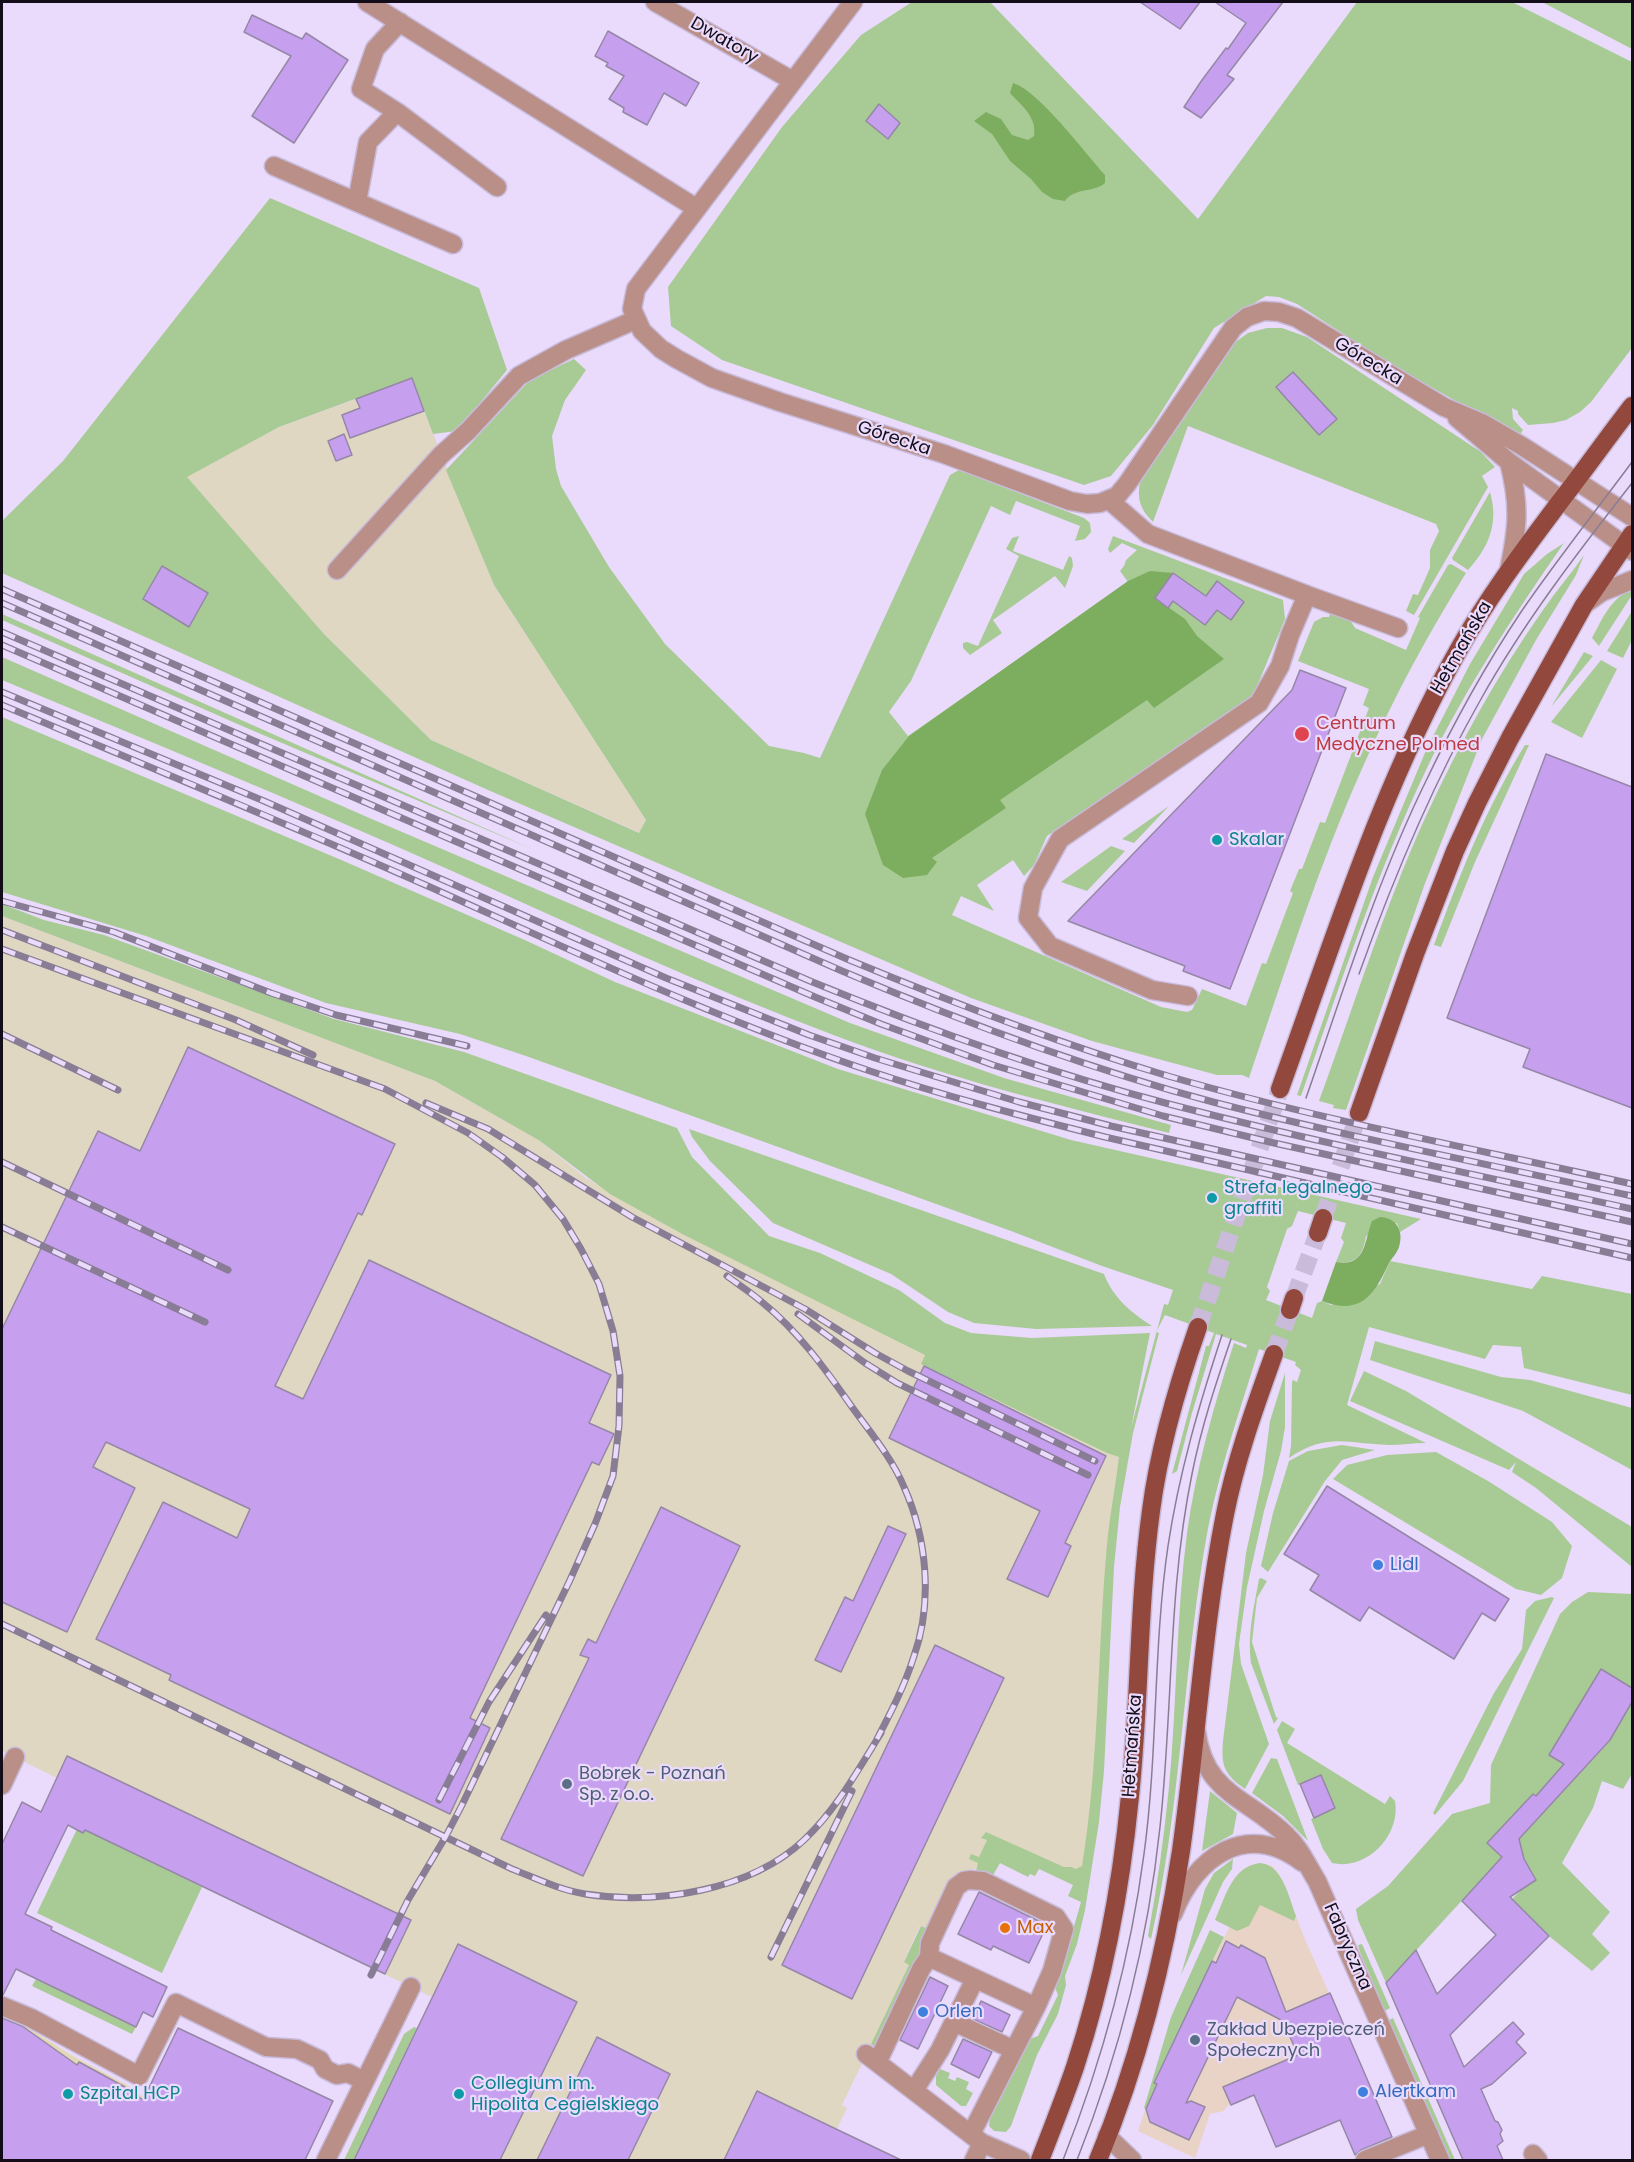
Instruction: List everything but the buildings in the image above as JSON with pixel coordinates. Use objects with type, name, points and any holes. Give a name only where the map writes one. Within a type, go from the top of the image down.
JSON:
[{"type":"main road","name":"Hetmańska","points":[[1280,1089],[1392,786],[1459,648],[1509,570],[1632,406]]},
{"type":"main road","points":[[1359,1113],[1415,954],[1455,851],[1499,758],[1584,605],[1630,543]]},
{"type":"main road","name":"Hetmańska","points":[[1040,2160],[1062,2105],[1085,2034],[1114,1911],[1131,1793],[1146,1551],[1151,1510],[1175,1394],[1198,1327]]},
{"type":"main road","points":[[1098,2160],[1135,2056],[1165,1937],[1183,1833],[1213,1585],[1226,1512],[1238,1461],[1274,1354]]},
{"type":"street","points":[[367,2],[696,208]]},
{"type":"street","name":"Dwatory","points":[[655,2],[793,81]]},
{"type":"street","points":[[337,570],[441,455],[468,431],[519,376],[566,350],[635,320],[632,309],[636,289],[854,2]]},
{"type":"street","points":[[400,22],[375,49],[361,89],[397,112],[497,187]]},
{"type":"street","points":[[357,202],[368,142],[397,112]]},
{"type":"street","points":[[274,166],[453,243]]},
{"type":"street","name":"Górecka","points":[[635,320],[642,331],[661,349],[697,371],[732,386],[944,454],[1070,501],[1094,504],[1117,496],[1127,484],[1227,336],[1241,321],[1256,313],[1279,312],[1297,318],[1444,407],[1482,423],[1632,517]]},
{"type":"street","name":"Górecka","points":[[1444,407],[1509,462],[1630,543]]},
{"type":"street","points":[[1509,462],[1516,498],[1517,521],[1515,546],[1509,570]]},
{"type":"street","points":[[1109,500],[1148,534],[1398,628]]},
{"type":"street","points":[[1584,605],[1602,592],[1632,580]]},
{"type":"street","points":[[1188,996],[1152,990],[1050,946],[1028,918],[1033,888],[1060,839],[1259,703],[1280,666],[1307,595]]},
{"type":"street","name":"Fabryczna","points":[[1196,1723],[1199,1746],[1218,1783],[1288,1836],[1301,1853],[1332,1912],[1440,2160]]},
{"type":"street","points":[[2,1785],[15,1757]]},
{"type":"street","name":"Fabryczna","points":[[1165,1937],[1178,1902],[1192,1878],[1211,1858],[1221,1852],[1243,1845],[1278,1847],[1291,1853],[1308,1867]]},
{"type":"street","points":[[974,2160],[977,2139],[1014,2050],[1052,1971],[1064,1929],[1056,1917],[983,1881],[970,1880],[956,1887],[930,1943],[929,1957],[872,2057],[977,2139],[1021,2160]]},
{"type":"street","points":[[929,1957],[1036,2007]]},
{"type":"street","points":[[915,2090],[940,2050],[975,1979]]},
{"type":"street","points":[[326,2160],[356,2077],[411,1987]]},
{"type":"street","points":[[2,2006],[31,2018],[139,2076],[176,2003],[266,2047],[297,2049],[320,2060],[325,2069],[337,2075],[356,2077]]},
{"type":"street","points":[[954,2022],[1014,2050]]},
{"type":"street","points":[[1365,2160],[1428,2134]]},
{"type":"street","points":[[1107,2136],[1132,2160]]},
{"type":"shaded area","points":[[356,399],[424,411],[494,585],[646,820],[640,833],[431,740],[324,634],[186,477],[279,427]]},
{"type":"shaded area","points":[[2,916],[435,1081],[540,1141],[586,1178],[684,1235],[1125,1451],[1113,1532],[1087,1877],[1029,1856],[962,1872],[952,1878],[928,1929],[920,1926],[904,1961],[910,1964],[842,2105],[847,2108],[837,2129],[891,2156],[888,2160],[354,2160],[432,1997],[85,1830],[83,1832],[41,1812],[57,1778],[2,1751]]},
{"type":"shaded area","points":[[1260,1863],[1272,1866],[1279,1874],[1307,1944],[1355,2051],[1227,2106],[1224,2111],[1210,2114],[1195,2158],[1138,2131],[1154,2083]]},
{"type":"green space","points":[[912,2],[990,2],[1198,219],[1357,2],[1512,2],[1632,62],[1632,348],[1591,402],[1566,420],[1528,425],[1518,411],[1512,408],[1513,419],[1523,430],[1519,436],[1393,366],[1297,304],[1279,297],[1266,296],[1214,328],[1153,425],[1111,476],[1084,485],[722,360],[671,326],[668,287],[782,127],[861,35]]},
{"type":"green space","points":[[1542,2],[1632,2],[1632,49]]},
{"type":"green space","points":[[1013,83],[1024,88],[1036,98],[1061,124],[1105,175],[1105,183],[1074,194],[1065,201],[1053,199],[1042,192],[1010,161],[992,134],[974,121],[986,112],[1001,119],[1012,135],[1028,140],[1034,136],[1031,117],[1010,93]]},
{"type":"green space","points":[[270,198],[479,288],[507,370],[457,431],[433,434],[412,378],[279,427],[187,477],[324,634],[431,740],[639,833],[646,820],[494,585],[446,470],[530,380],[574,359],[586,370],[565,400],[552,436],[556,469],[561,486],[609,567],[665,644],[769,746],[820,758],[950,475],[959,470],[1084,518],[1090,523],[1091,532],[1085,539],[1075,541],[1080,526],[1016,501],[1010,515],[991,506],[911,681],[889,712],[908,736],[1128,582],[1120,571],[1126,560],[1137,550],[1122,543],[1110,553],[1108,549],[1113,536],[1283,600],[1285,619],[1253,696],[1047,836],[1034,865],[1024,876],[1013,860],[977,885],[994,911],[961,896],[952,915],[1161,1007],[1187,1012],[1192,1010],[1202,989],[1246,1006],[1262,963],[1266,964],[1293,893],[1290,891],[1299,869],[1302,869],[1320,822],[1325,823],[1369,708],[1363,705],[1369,689],[1298,661],[1314,622],[1323,617],[1329,617],[1331,610],[1350,620],[1355,628],[1406,650],[1420,618],[1418,617],[1448,565],[1451,564],[1466,573],[1425,642],[1400,690],[1348,801],[1303,918],[1249,1078],[1242,1075],[1217,1075],[1092,1041],[971,998],[488,790],[2,573],[2,521],[63,461]]},
{"type":"green space","points":[[1267,328],[1282,328],[1307,337],[1481,452],[1495,467],[1482,476],[1488,487],[1414,615],[1406,611],[1413,594],[1418,595],[1430,568],[1430,550],[1439,531],[1436,524],[1188,426],[1153,522],[1142,508],[1139,499],[1140,482],[1234,343],[1248,333]]},
{"type":"green space","points":[[1490,492],[1493,503],[1493,524],[1487,543],[1468,570],[1452,558]]},
{"type":"green space","points":[[1019,536],[1013,551],[1063,570],[1069,556],[1072,558],[1073,566],[1065,588],[1055,576],[993,620],[1002,633],[970,655],[963,648],[963,643],[978,646],[1019,556],[1006,549],[1012,538]]},
{"type":"green space","points":[[1564,543],[1491,653],[1457,710],[1427,768],[1375,889],[1301,1096],[1297,1095],[1373,877],[1427,748],[1470,664],[1524,574]]},
{"type":"green space","points":[[1584,555],[1576,575],[1536,640],[1482,739],[1424,886],[1346,1110],[1333,1108],[1334,1105],[1319,1101],[1383,922],[1426,816],[1452,762],[1495,684],[1526,634]]},
{"type":"green space","points":[[1150,571],[1173,573],[1155,598],[1185,619],[1197,636],[1224,659],[1154,708],[1147,700],[1000,800],[1006,808],[932,858],[937,862],[927,875],[903,878],[883,865],[865,814],[882,770],[909,736],[1128,581]]},
{"type":"green space","points":[[1632,589],[1632,595],[1599,646],[1592,638],[1604,616],[1618,598]]},
{"type":"green space","points":[[1632,611],[1632,640],[1623,658],[1607,651]]},
{"type":"green space","points":[[2,614],[532,849],[242,726],[2,620]]},
{"type":"green space","points":[[1584,652],[1593,656],[1551,707]]},
{"type":"green space","points":[[2,657],[374,820],[850,1023],[1004,1078],[1171,1125],[1169,1133],[1043,1101],[918,1065],[737,997],[333,819],[2,680]]},
{"type":"green space","points":[[1601,660],[1617,669],[1582,738],[1551,722]]},
{"type":"green space","points":[[2,717],[339,859],[615,982],[838,1069],[1071,1140],[1421,1219],[1400,1232],[1397,1223],[1366,1236],[1363,1248],[1357,1257],[1343,1263],[1336,1262],[1344,1242],[1341,1238],[1346,1223],[1298,1211],[1292,1226],[1287,1229],[1267,1287],[1270,1291],[1266,1300],[1312,1318],[1317,1303],[1322,1301],[1331,1305],[1380,1284],[1390,1261],[1532,1289],[1542,1276],[1632,1294],[1632,1395],[1524,1368],[1521,1347],[1493,1345],[1485,1359],[1369,1327],[1347,1405],[1426,1443],[1389,1445],[1327,1442],[1303,1450],[1289,1458],[1292,1382],[1293,1380],[1297,1382],[1301,1370],[1295,1365],[1296,1362],[1259,1349],[1214,1500],[1204,1551],[1169,1843],[1151,1939],[1148,1936],[1169,1787],[1187,1533],[1206,1437],[1234,1343],[1246,1348],[1247,1345],[1216,1334],[1177,1471],[1172,1474],[1206,1346],[1209,1346],[1214,1333],[1165,1315],[1157,1330],[1164,1304],[1168,1305],[1173,1290],[526,1056],[460,1034],[326,1003],[146,936],[2,892]]},
{"type":"green space","points":[[1525,745],[1529,745],[1475,862],[1441,947],[1434,945],[1474,843]]},
{"type":"green space","points":[[1169,806],[1134,843],[1122,839]]},
{"type":"green space","points":[[1111,846],[1125,851],[1087,891],[1061,882]]},
{"type":"green space","points":[[2,904],[44,920],[104,935],[334,1019],[464,1052],[677,1128],[692,1157],[769,1236],[820,1253],[899,1290],[945,1323],[971,1333],[1032,1338],[1150,1333],[1131,1428],[1157,1332],[1159,1333],[1133,1433],[1120,1507],[1114,1567],[1104,1771],[1099,1822],[1085,1910],[1077,1944],[1065,1976],[1066,1985],[1058,2014],[1037,2055],[1011,2126],[1006,2132],[994,2131],[989,2126],[990,2117],[1027,2040],[1038,2036],[1058,1995],[1054,1985],[1062,1968],[1081,1902],[1068,1896],[1073,1885],[1039,1869],[1035,1876],[1030,1874],[1028,1877],[1000,1863],[992,1877],[976,1871],[978,1863],[969,1859],[971,1854],[979,1857],[987,1840],[981,1838],[986,1832],[1064,1867],[1076,1869],[1082,1866],[1092,1783],[1104,1576],[1119,1457],[921,1364],[925,1355],[684,1235],[610,1194],[540,1141],[435,1081],[2,916]]},
{"type":"green space","points":[[689,1129],[1104,1274],[1112,1290],[1124,1304],[1152,1326],[1036,1329],[974,1323],[948,1312],[891,1274],[773,1223],[710,1161],[692,1137]]},
{"type":"green space","points":[[1380,1217],[1395,1223],[1401,1236],[1398,1249],[1378,1285],[1364,1300],[1356,1304],[1335,1305],[1322,1301],[1336,1262],[1346,1263],[1358,1257],[1365,1245],[1372,1221]]},
{"type":"green space","points":[[1375,1341],[1501,1377],[1530,1380],[1632,1408],[1632,1470],[1523,1411],[1370,1360]]},
{"type":"green space","points":[[1364,1371],[1406,1391],[1632,1527],[1632,1567],[1536,1488],[1512,1472],[1516,1462],[1509,1470],[1350,1401]]},
{"type":"green space","points":[[1285,1373],[1285,1427],[1281,1451],[1264,1511],[1247,1587],[1239,1644],[1241,1664],[1269,1744],[1245,1789],[1232,1779],[1225,1769],[1223,1741],[1246,1553],[1263,1475],[1270,1421]]},
{"type":"green space","points":[[1342,1445],[1375,1450],[1342,1460],[1325,1481],[1268,1572],[1261,1566],[1273,1513],[1289,1461],[1308,1451]]},
{"type":"green space","points":[[1436,1452],[1488,1481],[1552,1522],[1572,1546],[1562,1578],[1541,1595],[1516,1589],[1333,1479],[1347,1465],[1387,1455]]},
{"type":"green space","points":[[1261,1578],[1267,1581],[1257,1598],[1252,1642],[1278,1718],[1274,1724],[1251,1663],[1250,1652],[1252,1621]]},
{"type":"green space","points":[[1588,1592],[1632,1594],[1632,1688],[1601,1669],[1550,1754],[1564,1764],[1536,1796],[1533,1794],[1488,1843],[1502,1857],[1386,1983],[1358,1920],[1356,1909],[1388,1886],[1452,1814],[1490,1803],[1491,1765],[1560,1614],[1572,1602]]},
{"type":"green space","points":[[1554,1598],[1463,1781],[1435,1815],[1433,1813],[1494,1693],[1522,1649],[1526,1610],[1535,1601]]},
{"type":"green space","points":[[1632,1702],[1632,1774],[1623,1789],[1602,1781],[1593,1808],[1562,1863],[1610,1912],[1592,1934],[1610,1953],[1592,1971],[1549,1936],[1512,1899],[1523,1888],[1524,1859],[1519,1839],[1609,1742]]},
{"type":"green space","points":[[1282,1721],[1295,1729],[1287,1743],[1385,1804],[1390,1796],[1395,1801],[1393,1826],[1379,1848],[1369,1856],[1345,1864],[1332,1863],[1323,1849],[1311,1819],[1335,1808],[1321,1775],[1298,1785],[1277,1730]]},
{"type":"green space","points":[[1271,1758],[1277,1759],[1308,1841],[1283,1816],[1252,1793]]},
{"type":"green space","points":[[1210,1791],[1237,1813],[1233,1834],[1202,1851]]},
{"type":"green space","points":[[77,1829],[85,1830],[202,1887],[162,1973],[37,1913]]},
{"type":"green space","points":[[1233,1859],[1232,1869],[1223,1882],[1181,1975],[1205,1889],[1214,1873]]},
{"type":"green space","points":[[1260,1863],[1268,1865],[1280,1876],[1296,1916],[1294,1921],[1260,1905],[1249,1926],[1237,1931],[1215,1920],[1226,1893],[1236,1877],[1250,1865]]},
{"type":"green space","points":[[921,1926],[928,1929],[919,1948],[922,1956],[875,2047],[871,2044],[909,1965],[904,1962]]},
{"type":"green space","points":[[1210,1930],[1224,1937],[1154,2082],[1157,2084],[1146,2109],[1144,2108],[1171,2017]]},
{"type":"green space","points":[[1362,1944],[1390,2008],[1385,2011],[1360,1952],[1358,1945]]},
{"type":"green space","points":[[36,1979],[136,2027],[132,2034],[32,1986]]},
{"type":"green space","points":[[1393,2018],[1455,2160],[1450,2160],[1389,2020]]},
{"type":"green space","points":[[414,2027],[417,2028],[354,2160],[344,2160],[404,2034]]},
{"type":"green space","points":[[940,2069],[950,2073],[948,2078],[955,2081],[957,2077],[969,2082],[966,2089],[973,2093],[966,2106],[961,2106],[936,2085],[936,2076]]},
{"type":"sand","points":[[2,2015],[16,2020],[71,2055],[127,2085],[155,2105],[153,2107],[125,2087],[79,2062],[77,2065],[15,2021]]},
{"type":"tunnel","points":[[1198,1327],[1280,1089]]},
{"type":"tunnel","points":[[1323,1218],[1359,1113]]},
{"type":"tunnel","points":[[1294,1298],[1318,1233]]},
{"type":"tunnel","points":[[1274,1354],[1290,1310]]},
{"type":"tram line","points":[[1306,1098],[1391,860],[1407,821],[1447,739],[1482,674],[1521,612],[1632,462]]},
{"type":"tram line","points":[[1359,974],[1385,903],[1429,800],[1481,699],[1533,615],[1632,483]]},
{"type":"tram line","points":[[1063,2160],[1102,2048],[1131,1933],[1144,1854],[1152,1777],[1160,1623],[1168,1546],[1190,1439],[1222,1335]]},
{"type":"tram line","points":[[1077,2160],[1119,2038],[1140,1955],[1160,1827],[1175,1606],[1184,1518],[1200,1440],[1231,1339]]},
{"type":"railway","points":[[2,589],[847,959],[1006,1022],[1086,1050],[1225,1092],[1283,1107],[1632,1184]]},
{"type":"railway","points":[[2,603],[842,971],[1025,1043],[1213,1102],[1632,1196]]},
{"type":"railway","points":[[2,632],[810,981],[987,1048],[1077,1078],[1227,1119],[1632,1209]]},
{"type":"railway","points":[[2,645],[815,997],[993,1065],[1163,1116],[1274,1143],[1632,1222]]},
{"type":"railway","points":[[2,692],[264,801],[666,978],[809,1035],[875,1058],[1019,1102],[1111,1126],[1632,1244]]},
{"type":"railway","points":[[2,705],[323,840],[703,1008],[870,1071],[957,1098],[1105,1137],[1632,1258]]},
{"type":"railway","points":[[2,901],[114,932],[271,993],[336,1015],[467,1046]]},
{"type":"railway","points":[[2,930],[236,1020],[313,1055]]},
{"type":"railway","points":[[2,949],[385,1089],[468,1133],[502,1157],[535,1185],[563,1219],[599,1284],[613,1331],[620,1376],[619,1426],[613,1476],[570,1580],[462,1805],[408,1900],[371,1975]]},
{"type":"railway","points":[[2,1034],[118,1090]]},
{"type":"railway","points":[[426,1103],[488,1129],[632,1217],[805,1309],[908,1371],[1095,1461]]},
{"type":"railway","points":[[2,1162],[228,1270]]},
{"type":"railway","points":[[2,1227],[205,1322]]},
{"type":"railway","points":[[727,1276],[776,1314],[811,1352],[887,1456],[899,1476],[912,1507],[918,1527],[925,1570],[924,1614],[910,1667],[877,1739]]},
{"type":"railway","points":[[798,1314],[865,1363],[897,1383],[1088,1475]]},
{"type":"railway","points":[[439,1800],[489,1702],[546,1615]]},
{"type":"railway","points":[[2,1624],[512,1869],[557,1887],[585,1894],[613,1897],[671,1895],[730,1882],[757,1871],[782,1857],[816,1828],[846,1789],[881,1733]]},
{"type":"railway","points":[[771,1957],[852,1791]]},
{"type":"place","name":"Centrum Medyczne Polmed","points":[[1302,734]]},
{"type":"place","name":"Skalar","points":[[1217,840]]},
{"type":"place","name":"Strefa legalnego graffiti","points":[[1212,1198]]},
{"type":"place","name":"Lidl","points":[[1378,1565]]},
{"type":"place","name":"Bobrek - Poznań Sp. z o.o.","points":[[567,1784]]},
{"type":"place","name":"Max","points":[[1005,1928]]},
{"type":"place","name":"Orlen","points":[[923,2012]]},
{"type":"place","name":"Zakład Ubezpieczeń Społecznych","points":[[1195,2040]]},
{"type":"place","name":"Alertkam","points":[[1363,2092]]},
{"type":"place","name":"Szpital HCP","points":[[68,2094]]},
{"type":"place","name":"Collegium im. Hipolita Cegielskiego","points":[[459,2094]]}]
